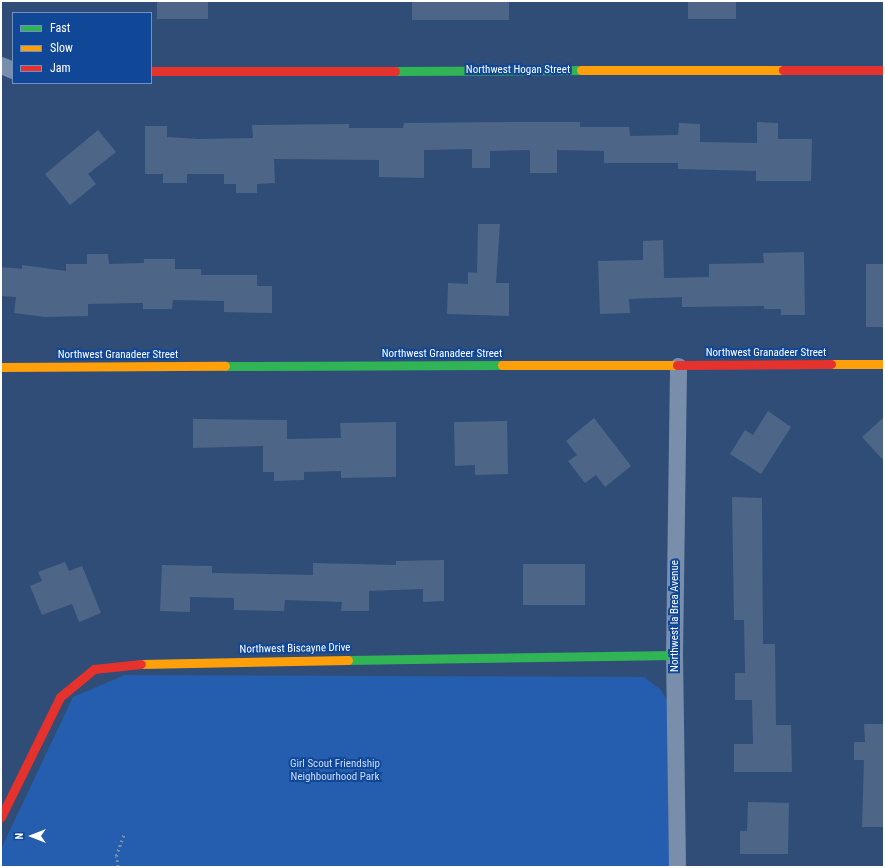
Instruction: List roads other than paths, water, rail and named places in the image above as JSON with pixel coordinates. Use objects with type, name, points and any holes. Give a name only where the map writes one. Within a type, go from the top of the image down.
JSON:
[{"type":"street","points":[[1,65],[12,70]]},
{"type":"street","name":"Northwest Hogan Street","points":[[152,71],[884,70]]},
{"type":"street","name":"Northwest Granadeer Street","points":[[1,367],[678,366],[884,364]]},
{"type":"street","name":"Northwest la Brea Avenue","points":[[677,867],[674,655],[678,366]]},
{"type":"street","name":"Northwest Biscayne Drive","points":[[1,817],[60,697],[94,669],[128,664],[674,655]]},
{"type":"park label","name":"Girl Scout Friendship Neighbourhood Park","points":[[335,771]]}]
